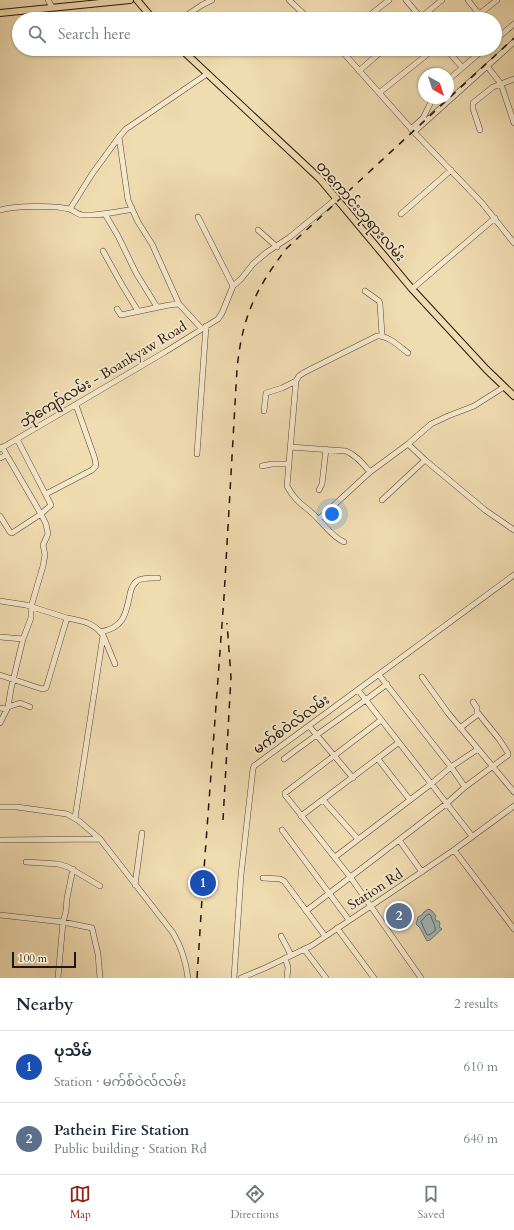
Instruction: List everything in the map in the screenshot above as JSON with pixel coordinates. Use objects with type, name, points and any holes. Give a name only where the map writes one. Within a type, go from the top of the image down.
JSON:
[{"type":"main road","points":[[0,13],[130,0]]},
{"type":"main road","points":[[137,0],[146,12]]},
{"type":"main road","name":"တကောင်းဘုရားလမ်း","points":[[189,56],[320,179],[412,289],[514,396]]},
{"type":"street","points":[[48,0],[52,7]]},
{"type":"street","points":[[189,12],[200,2],[212,0]]},
{"type":"street","points":[[289,0],[302,12]]},
{"type":"street","points":[[374,12],[389,0]]},
{"type":"street","points":[[406,0],[415,12]]},
{"type":"street","points":[[427,12],[442,0]]},
{"type":"street","points":[[468,0],[477,12]]},
{"type":"street","points":[[482,12],[497,0]]},
{"type":"street","points":[[502,33],[514,24]]},
{"type":"street","points":[[502,53],[514,42]]},
{"type":"street","points":[[346,56],[412,131],[451,170],[495,218],[514,243]]},
{"type":"street","points":[[359,71],[376,56]]},
{"type":"street","points":[[379,93],[425,56]]},
{"type":"street","points":[[452,56],[462,67]]},
{"type":"street","points":[[454,74],[475,56]]},
{"type":"street","points":[[412,131],[498,56]]},
{"type":"street","points":[[487,66],[501,84],[514,123]]},
{"type":"street","points":[[70,209],[126,129],[207,74]]},
{"type":"street","points":[[480,130],[473,109],[473,103],[493,87],[514,79]]},
{"type":"street","points":[[412,131],[423,118],[430,104]]},
{"type":"street","points":[[119,137],[127,196],[138,222],[152,244],[179,304],[204,328],[197,454]]},
{"type":"street","points":[[401,214],[451,170]]},
{"type":"street","points":[[198,217],[233,286],[259,258],[277,247],[302,228],[336,199]]},
{"type":"street","points":[[0,210],[27,207],[61,208],[70,209],[82,215],[105,214],[132,208]]},
{"type":"street","points":[[105,214],[118,236],[136,273],[157,308]]},
{"type":"street","points":[[412,289],[495,218]]},
{"type":"street","points":[[258,230],[277,247]]},
{"type":"street","points":[[103,251],[138,311]]},
{"type":"street","name":"ဘုံကျော်လမ်း - Boankyaw Road","points":[[1,448],[76,405],[218,319],[233,286]]},
{"type":"street","points":[[365,291],[379,301],[382,336]]},
{"type":"street","points":[[116,309],[121,315],[179,304]]},
{"type":"street","points":[[344,542],[336,538],[318,519],[298,502],[291,494],[288,486],[296,381],[299,376],[305,372],[372,338],[382,336],[408,353]]},
{"type":"street","points":[[264,412],[266,393],[282,388],[296,381]]},
{"type":"street","points":[[318,519],[370,472],[408,444],[431,424],[474,406],[504,387]]},
{"type":"street","points":[[46,494],[92,470],[96,466],[95,459],[76,405]]},
{"type":"street","points":[[0,516],[12,533],[41,514],[51,505],[17,439]]},
{"type":"street","points":[[408,444],[485,510],[514,530]]},
{"type":"street","points":[[290,447],[346,451],[352,453],[370,472]]},
{"type":"street","points":[[0,723],[7,708],[23,640],[31,618],[31,607],[43,566],[43,545],[48,534],[46,524],[41,514],[1,448]]},
{"type":"street","points":[[320,490],[326,449]]},
{"type":"street","points":[[0,458],[6,455]]},
{"type":"street","points":[[382,500],[425,460]]},
{"type":"street","points":[[262,466],[272,464],[289,464]]},
{"type":"street","name":"မက်စ်ဝဲလ်လမ်း","points":[[234,978],[242,875],[253,769],[257,764],[514,575]]},
{"type":"street","points":[[75,818],[102,634],[116,626],[124,618],[131,590],[136,581],[158,578]]},
{"type":"street","points":[[0,601],[26,604],[31,607],[67,618],[81,620],[94,626],[102,634],[115,664]]},
{"type":"street","points":[[0,675],[42,689],[46,688],[67,618]]},
{"type":"street","points":[[0,637],[23,640]]},
{"type":"street","points":[[379,675],[451,766],[465,787]]},
{"type":"street","points":[[422,677],[460,728],[514,792]]},
{"type":"street","points":[[284,759],[387,684]]},
{"type":"street","points":[[358,690],[365,701],[472,836]]},
{"type":"street","points":[[306,911],[351,878],[446,804],[465,787],[508,755],[478,713],[473,702]]},
{"type":"street","points":[[0,708],[7,708],[20,703],[30,707]]},
{"type":"street","points":[[460,728],[478,713]]},
{"type":"street","points":[[381,720],[285,793],[285,797],[351,878],[418,971],[421,978]]},
{"type":"street","points":[[309,726],[353,778]]},
{"type":"street","points":[[301,816],[398,743]]},
{"type":"street","points":[[335,857],[431,784],[451,766],[478,749]]},
{"type":"street","points":[[378,759],[410,800]]},
{"type":"street","points":[[323,800],[358,839]]},
{"type":"street","name":"Station Rd","points":[[241,978],[304,949],[325,936],[454,850],[514,806]]},
{"type":"street","points":[[0,807],[17,807],[66,814],[75,818],[100,838],[176,938],[187,970],[188,978]]},
{"type":"street","points":[[282,830],[349,920]]},
{"type":"street","points":[[135,885],[142,834]]},
{"type":"street","points":[[0,840],[100,838]]},
{"type":"street","points":[[399,840],[422,872]]},
{"type":"street","points":[[454,850],[514,929]]},
{"type":"street","points":[[26,862],[58,864],[73,869],[100,886]]},
{"type":"street","points":[[58,978],[63,922],[73,869]]},
{"type":"street","points":[[263,878],[280,879],[284,881],[325,936]]},
{"type":"street","points":[[0,914],[63,922],[92,928],[98,954],[100,978]]},
{"type":"street","points":[[337,928],[374,978]]},
{"type":"street","points":[[281,936],[291,955]]},
{"type":"street","points":[[304,949],[326,978]]},
{"type":"street","points":[[285,958],[288,967],[286,978]]},
{"type":"water","points":[[428,909],[431,910],[436,916],[436,921],[439,921],[439,927],[442,929],[427,941],[416,924],[418,917]]},
{"type":"railway","points":[[502,49],[514,38]]},
{"type":"railway","points":[[197,978],[224,597],[237,369],[242,334],[258,291],[287,248],[495,56]]},
{"type":"railway","points":[[223,820],[231,677],[227,623]]},
{"type":"place","name":"ပုသိမ်","points":[[203,883]]},
{"type":"place","name":"Pathein Fire Station","points":[[399,916]]}]
